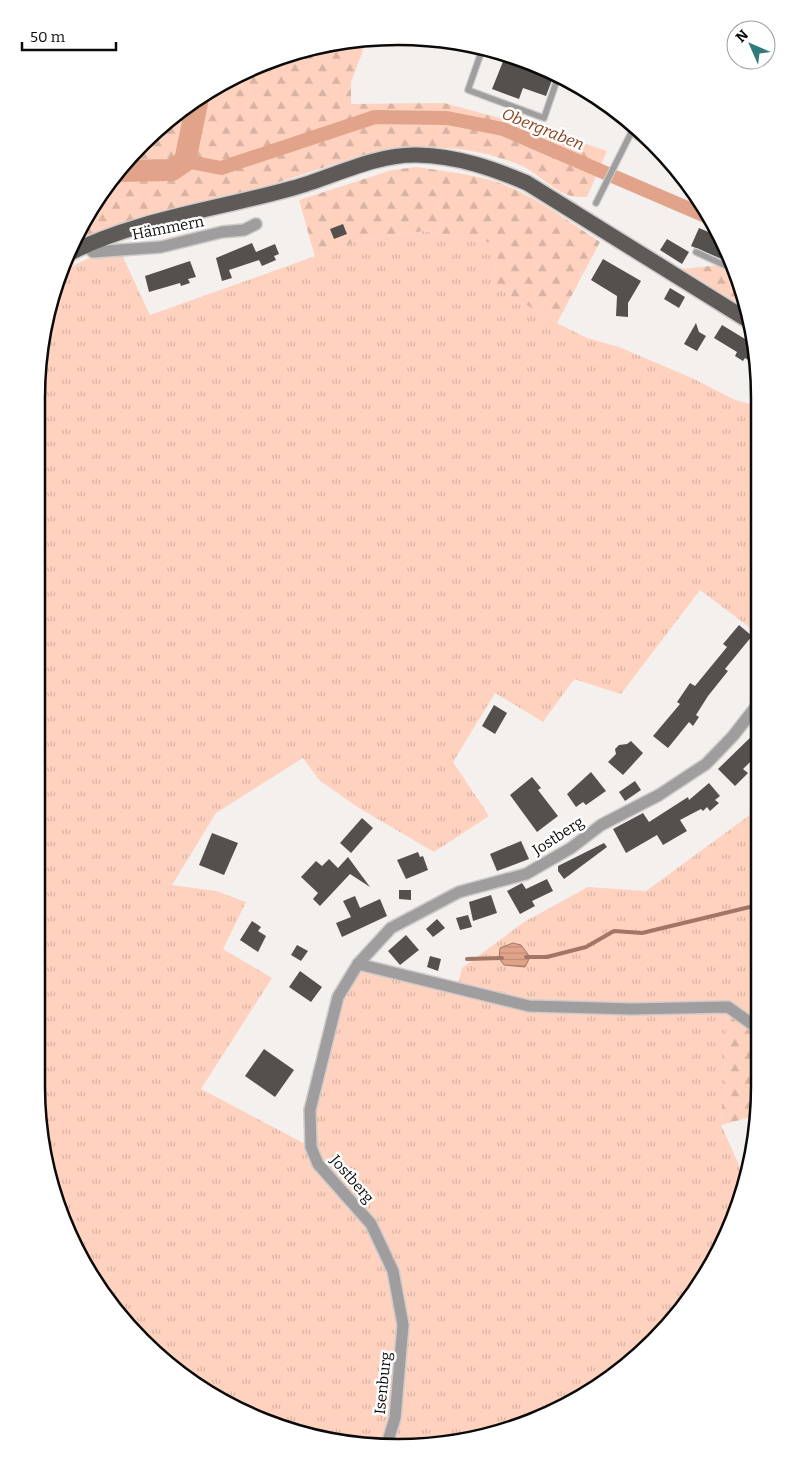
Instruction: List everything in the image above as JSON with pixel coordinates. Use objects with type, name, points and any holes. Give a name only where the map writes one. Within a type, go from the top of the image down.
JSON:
[{"type":"main road","points":[[78,249],[118,232],[308,184],[388,158],[416,155],[449,158],[491,167],[527,183],[741,317]]},
{"type":"street","name":"Hämmern","points":[[86,245],[93,252],[162,247],[222,232],[244,230],[256,224]]},
{"type":"street","name":"Jostberg","points":[[403,1325],[392,1271],[371,1224],[318,1164],[311,1147],[310,1110],[338,997],[358,964],[391,928],[459,892],[526,874],[571,848],[602,825],[659,795],[706,764],[733,736],[751,713]]},
{"type":"street","points":[[358,964],[530,1006],[631,1009],[728,1008],[751,1024]]},
{"type":"street","name":"Isenburg","points":[[389,1439],[395,1418],[403,1325]]},
{"type":"lane","points":[[480,55],[468,90],[544,118],[556,82]]},
{"type":"lane","points":[[596,204],[632,134]]},
{"type":"lane","points":[[696,252],[726,268]]},
{"type":"green space","points":[[364,47],[351,82],[351,104],[444,103],[545,130],[607,151],[587,197],[568,195],[522,166],[483,153],[442,148],[400,149],[359,156],[151,224],[77,251],[92,221],[118,183],[148,148],[183,118],[202,104],[242,81],[285,64],[307,57],[337,51]]},
{"type":"green space","points":[[417,167],[477,177],[511,187],[550,209],[600,242],[557,323],[493,285],[498,244],[424,231],[363,239],[315,257],[299,200],[392,170]]},
{"type":"green space","points":[[424,231],[498,244],[493,285],[557,323],[587,338],[619,347],[694,379],[735,400],[751,404],[751,628],[700,590],[621,694],[574,679],[543,722],[495,693],[453,762],[489,816],[434,852],[359,808],[319,780],[303,758],[216,813],[172,885],[216,891],[246,902],[223,949],[272,978],[201,1089],[311,1147],[310,1110],[338,997],[358,964],[457,988],[462,968],[524,922],[588,887],[646,891],[751,814],[751,1025],[728,1008],[721,1125],[741,1169],[724,1221],[704,1263],[678,1301],[648,1336],[613,1366],[574,1392],[533,1412],[489,1427],[444,1436],[398,1439],[352,1436],[329,1432],[307,1427],[263,1412],[221,1392],[202,1380],[148,1336],[104,1282],[81,1242],[72,1221],[57,1177],[52,1155],[48,1132],[45,1086],[45,398],[48,352],[52,329],[57,307],[70,267],[93,256],[122,255],[150,315],[363,239]]},
{"type":"green space","points":[[720,265],[725,267],[738,303],[682,269]]},
{"type":"green space","points":[[728,1007],[751,1027],[750,1109],[749,1117],[721,1125]]},
{"type":"shaded area","points":[[513,943],[521,945],[530,957],[525,967],[504,965],[499,958],[500,948]]},
{"type":"building","points":[[503,61],[552,80],[546,96],[523,88],[519,99],[492,89]]},
{"type":"building","points":[[343,224],[347,234],[334,239],[330,229]]},
{"type":"building","points":[[699,228],[710,233],[722,259],[691,246]]},
{"type":"building","points":[[667,239],[689,252],[682,264],[660,250]]},
{"type":"building","points":[[252,243],[256,252],[275,244],[279,254],[274,256],[276,260],[262,266],[259,260],[229,270],[232,278],[222,281],[216,258]]},
{"type":"building","points":[[603,259],[641,281],[628,303],[628,317],[616,316],[617,296],[591,280]]},
{"type":"building","points":[[190,261],[196,277],[188,279],[190,283],[181,286],[180,283],[149,292],[145,276]]},
{"type":"building","points":[[670,288],[685,297],[679,308],[664,299]]},
{"type":"building","points":[[696,323],[699,332],[706,336],[697,351],[684,344]]},
{"type":"building","points":[[722,325],[746,339],[749,360],[745,358],[743,361],[735,356],[737,352],[714,338]]},
{"type":"building","points":[[739,625],[751,635],[725,669],[728,671],[708,696],[696,715],[699,717],[693,726],[689,722],[668,748],[653,736],[680,704],[677,702],[690,683],[695,686],[727,647],[723,644]]},
{"type":"building","points":[[494,705],[507,713],[495,734],[482,726]]},
{"type":"building","points":[[751,737],[751,761],[743,769],[748,773],[735,786],[718,769]]},
{"type":"building","points":[[631,741],[643,753],[623,775],[608,762],[616,754],[615,749],[619,745],[627,744]]},
{"type":"building","points":[[591,772],[606,791],[586,805],[583,802],[576,807],[567,794]]},
{"type":"building","points":[[532,777],[541,788],[538,790],[558,816],[537,832],[510,795]]},
{"type":"building","points":[[635,781],[641,790],[625,801],[619,792]]},
{"type":"building","points":[[709,783],[720,796],[715,800],[719,803],[710,811],[707,807],[703,811],[701,809],[680,820],[687,831],[663,845],[657,835],[626,853],[613,829],[643,813],[649,822],[688,797],[689,800]]},
{"type":"building","points":[[362,818],[373,828],[351,853],[340,843]]},
{"type":"building","points":[[212,833],[238,843],[224,875],[199,865]]},
{"type":"building","points":[[521,841],[529,859],[497,871],[490,854]]},
{"type":"building","points":[[604,843],[607,847],[564,879],[558,871],[558,866]]},
{"type":"building","points":[[418,852],[420,857],[423,856],[428,870],[406,879],[397,860]]},
{"type":"building","points":[[348,857],[370,887],[350,874],[320,906],[313,899],[318,893],[301,877],[316,861],[322,866],[329,859],[338,868]]},
{"type":"building","points":[[547,879],[553,891],[532,901],[535,906],[520,914],[507,891],[522,883],[526,889]]},
{"type":"building","points":[[399,890],[411,890],[411,900],[399,899]]},
{"type":"building","points":[[491,895],[497,913],[473,921],[469,902]]},
{"type":"building","points":[[355,896],[360,908],[380,899],[387,916],[342,937],[336,923],[351,917],[343,901]]},
{"type":"building","points":[[468,915],[472,927],[460,930],[456,918]]},
{"type":"building","points":[[437,919],[445,928],[433,937],[426,929]]},
{"type":"building","points":[[252,921],[261,927],[258,931],[266,936],[258,952],[240,940]]},
{"type":"building","points":[[406,935],[419,950],[400,965],[388,951]]},
{"type":"building","points":[[297,945],[308,951],[301,961],[291,955]]},
{"type":"building","points":[[430,956],[441,959],[438,971],[427,967]]},
{"type":"building","points":[[300,971],[322,987],[311,1002],[289,987]]},
{"type":"building","points":[[264,1049],[294,1070],[275,1097],[245,1076]]},
{"type":"waterway","name":"Obergraben","points":[[128,171],[172,170],[185,161],[196,109]]},
{"type":"waterway","name":"Obergraben","points":[[185,161],[221,168],[375,117],[447,118],[503,129],[699,213]]},
{"type":"waterway","points":[[526,957],[547,957],[586,947],[614,931],[642,933],[751,907]]},
{"type":"waterway","points":[[467,959],[502,958]]}]
